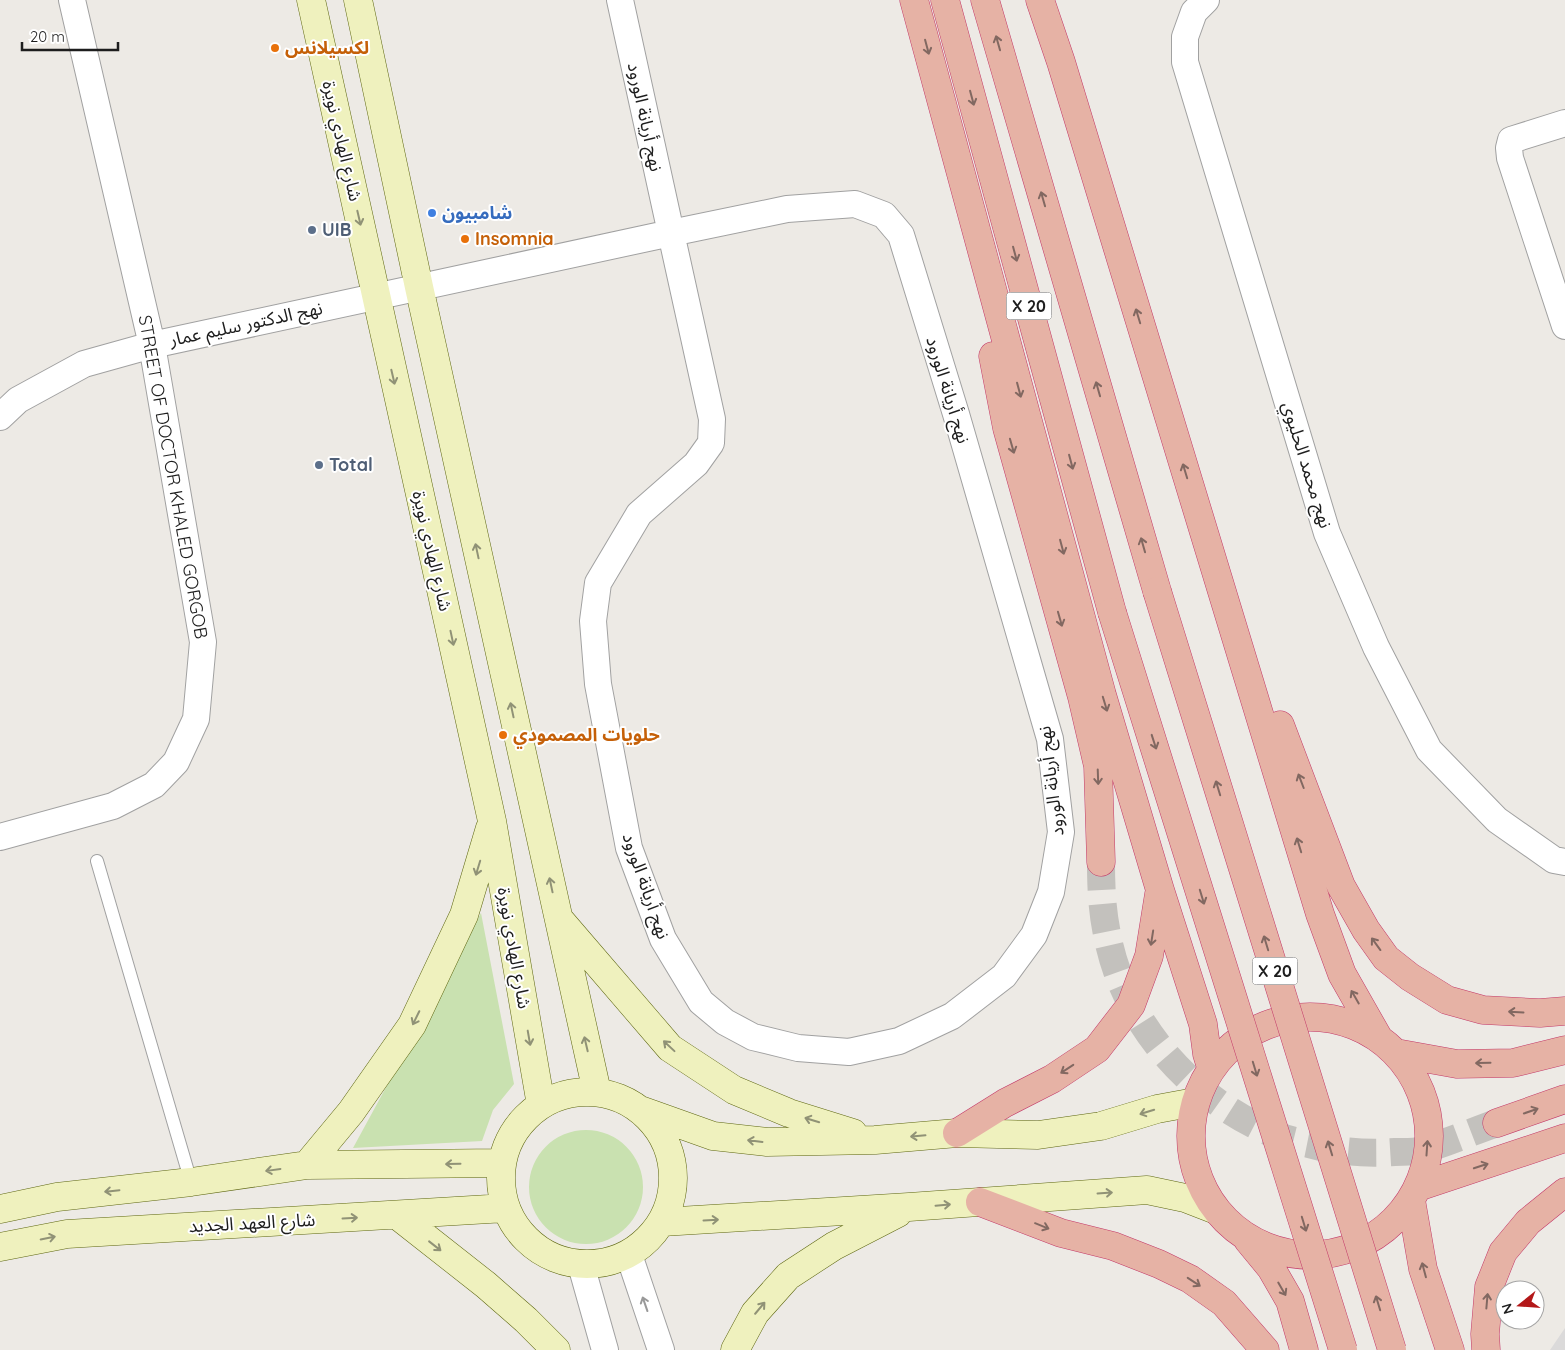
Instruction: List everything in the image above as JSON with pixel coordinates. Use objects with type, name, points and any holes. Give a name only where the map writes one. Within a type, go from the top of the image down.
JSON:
[{"type":"highway","points":[[914,0],[1102,695],[1160,890],[1203,1024],[1207,1054],[1211,1067]]},
{"type":"highway","name":"X 20","points":[[945,0],[1112,612],[1343,1350]]},
{"type":"highway","name":"X 20","points":[[986,0],[1157,591],[1392,1350]]},
{"type":"highway","points":[[1040,0],[1061,62],[1320,914],[1342,974],[1388,1046],[1416,1083],[1428,1117],[1428,1152],[1414,1193],[1386,1229],[1353,1248],[1316,1256],[1278,1252],[1243,1236]]},
{"type":"highway","points":[[952,141],[1007,428],[1082,697],[1098,766],[1101,862]]},
{"type":"highway","points":[[1195,504],[1341,886],[1366,930],[1386,958],[1410,977],[1447,1000],[1483,1010],[1540,1013],[1565,1011]]},
{"type":"highway","points":[[957,1132],[1005,1103],[1052,1079],[1097,1049],[1131,1005],[1149,956],[1160,890]]},
{"type":"highway","points":[[1304,1350],[1290,1301],[1270,1268],[1243,1236],[1216,1210],[1197,1176],[1190,1139],[1195,1102],[1211,1067],[1238,1040],[1271,1022],[1308,1016],[1346,1021],[1388,1046],[1458,1064],[1513,1062],[1565,1050]]},
{"type":"highway","points":[[1497,1123],[1565,1099]]},
{"type":"highway","points":[[1414,1193],[1565,1138]]},
{"type":"highway","points":[[1486,1350],[1484,1334],[1488,1287],[1503,1252],[1528,1222],[1565,1192]]},
{"type":"highway","points":[[1414,1193],[1423,1269],[1450,1350]]},
{"type":"highway","points":[[980,1202],[1061,1233],[1113,1246],[1159,1264],[1190,1279],[1224,1303],[1265,1350]]},
{"type":"main road","name":"شارع الهادي نويرة","points":[[310,0],[492,821],[540,1105]]},
{"type":"main road","points":[[358,0],[596,1092]]},
{"type":"main road","points":[[307,1165],[351,1112],[412,1025],[464,915],[492,821]]},
{"type":"main road","points":[[558,917],[670,1048],[734,1090],[788,1113],[876,1140]]},
{"type":"main road","points":[[640,1110],[661,1133],[672,1162],[672,1193],[662,1222],[648,1240],[629,1255],[606,1263],[581,1265],[557,1260],[535,1248],[517,1230],[506,1208],[501,1164],[515,1130],[540,1105],[568,1093],[596,1092],[620,1098],[640,1110],[713,1136],[767,1142],[876,1140],[957,1132],[1038,1135],[1101,1126],[1157,1110],[1195,1102]]},
{"type":"main road","points":[[0,1209],[57,1197],[190,1182],[307,1165],[501,1164]]},
{"type":"main road","points":[[662,1222],[1147,1190],[1186,1198],[1216,1210]]},
{"type":"main road","points":[[735,1350],[755,1313],[788,1276],[834,1246],[910,1207]]},
{"type":"main road","name":"شارع العهد الجديد","points":[[0,1247],[67,1234],[506,1208]]},
{"type":"main road","points":[[397,1215],[486,1285],[526,1320],[556,1350]]},
{"type":"street","name":"STREET OF DOCTOR KHALED GORGOB","points":[[0,837],[113,806],[154,785],[176,762],[196,719],[203,642],[152,344],[72,0]]},
{"type":"street","name":"نهج أريانة الورود","points":[[419,286],[670,233],[787,209],[855,204],[884,215],[901,235],[956,414],[1050,739],[1061,832],[1051,892],[1034,935],[1004,976],[952,1016],[899,1040],[849,1052],[798,1048],[752,1037],[725,1022],[701,1002],[663,939],[629,848],[598,684],[593,621],[598,583],[639,514],[696,464],[711,443],[712,419],[670,233],[620,0]]},
{"type":"street","name":"نهج محمد الحليوي","points":[[1206,0],[1194,12],[1185,37],[1185,62],[1327,533],[1376,647],[1429,750],[1496,820],[1554,860],[1565,862]]},
{"type":"street","points":[[1565,123],[1511,140],[1509,148],[1510,158],[1565,326]]},
{"type":"street","name":"نهج الدكتور سليم عمار","points":[[0,417],[18,400],[84,364],[152,344],[419,286]]},
{"type":"street","points":[[629,1255],[661,1350]]},
{"type":"street","points":[[581,1265],[605,1350]]},
{"type":"lane","points":[[97,862],[190,1182]]},
{"type":"shaded area","points":[[1565,1328],[1565,1350],[1550,1350]]},
{"type":"green space","points":[[481,913],[514,1084],[493,1110],[482,1141],[353,1148]]},
{"type":"green space","points":[[586,1130],[608,1134],[626,1147],[639,1165],[643,1187],[639,1209],[626,1227],[608,1240],[586,1244],[564,1240],[546,1227],[533,1209],[529,1187],[533,1165],[546,1147],[564,1134]]},
{"type":"tunnel","points":[[1101,862],[1102,898],[1107,934],[1116,968],[1129,1000],[1146,1029],[1168,1057],[1192,1081],[1219,1103],[1248,1121],[1282,1137],[1320,1147],[1352,1152],[1418,1151],[1497,1123]]},
{"type":"place","name":"لكسيلانس","points":[[275,48]]},
{"type":"place","name":"شامبيون","points":[[432,213]]},
{"type":"place","name":"UIB","points":[[312,230]]},
{"type":"place","name":"Insomnia","points":[[465,239]]},
{"type":"place","name":"Total","points":[[319,465]]},
{"type":"place","name":"حلويات المصمودي","points":[[503,735]]}]
